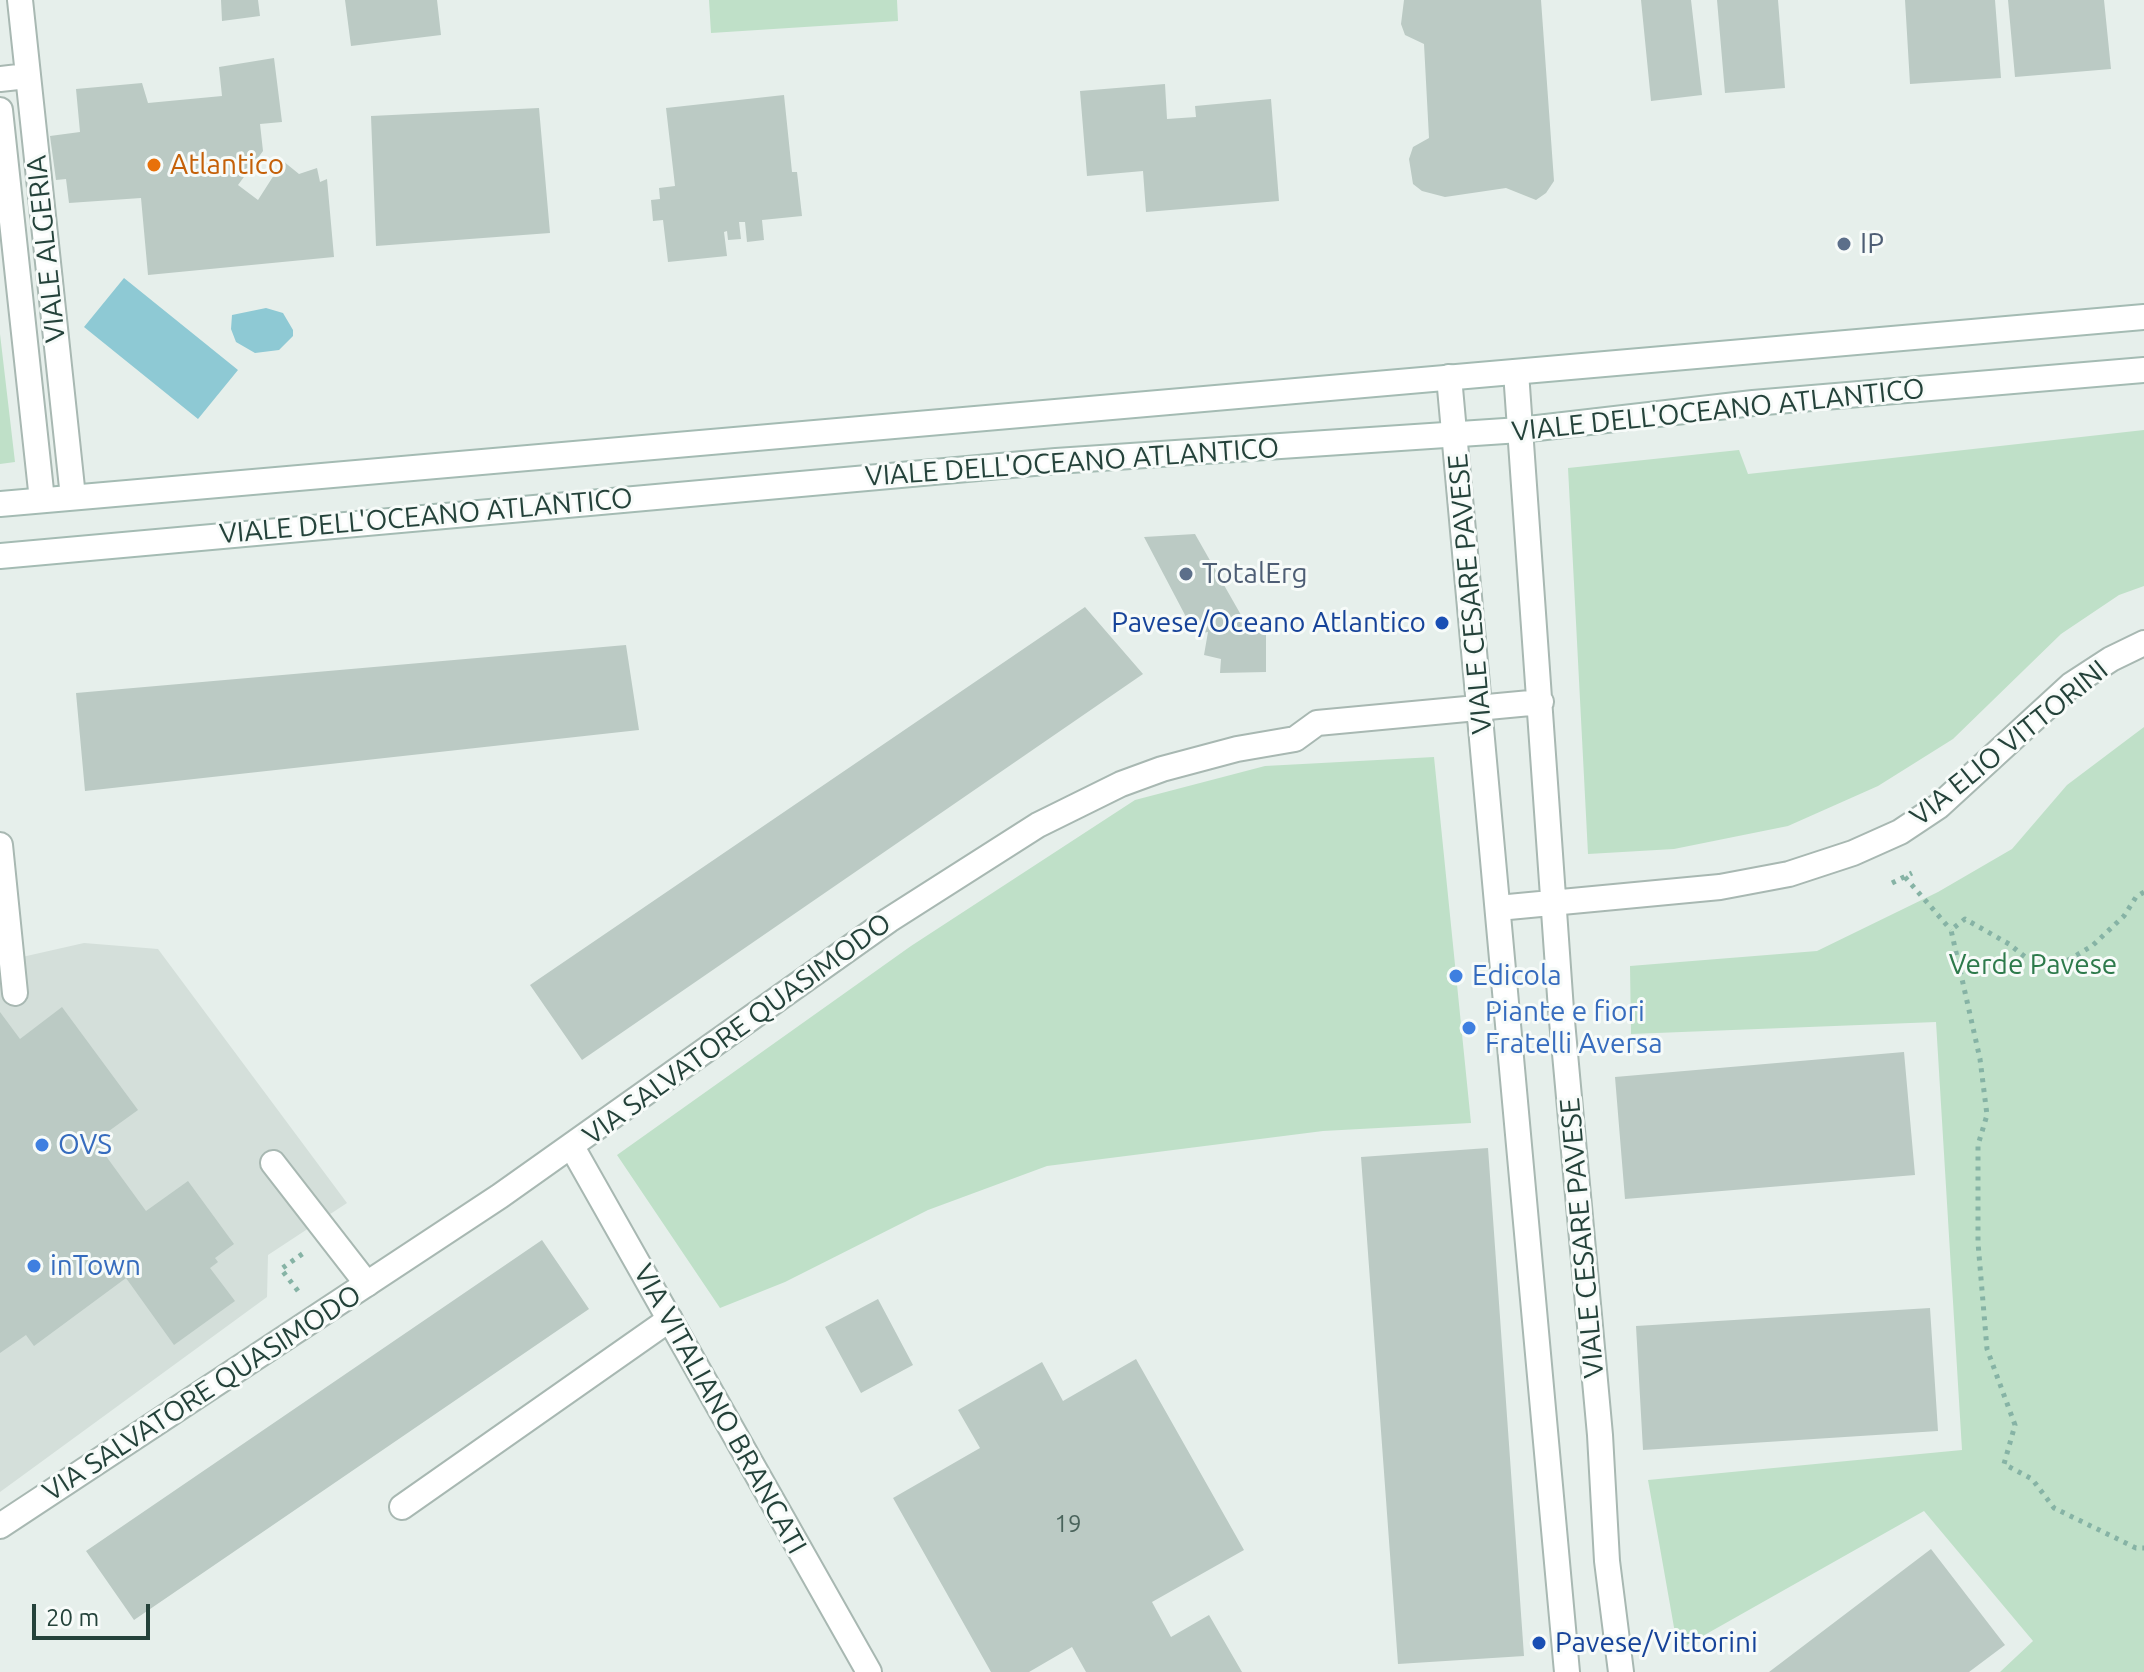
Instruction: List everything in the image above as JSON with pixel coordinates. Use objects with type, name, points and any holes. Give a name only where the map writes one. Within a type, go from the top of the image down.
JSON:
[{"type":"street","name":"VIALE ALGERIA","points":[[20,0],[73,497]]},
{"type":"street","points":[[0,79],[27,76]]},
{"type":"street","name":"VIALE ALGERIA","points":[[0,110],[42,500]]},
{"type":"street","name":"VIALE DELL'OCEANO ATLANTICO","points":[[0,504],[2144,317]]},
{"type":"street","name":"VIALE DELL'OCEANO ATLANTICO","points":[[0,556],[1056,461],[1520,430],[1753,403],[2144,370]]},
{"type":"street","name":"VIALE CESARE PAVESE","points":[[1516,372],[1553,904],[1600,1435],[1607,1561],[1621,1672]]},
{"type":"street","name":"VIALE CESARE PAVESE","points":[[1449,377],[1481,708],[1546,1468],[1567,1672]]},
{"type":"street","name":"VIA ELIO VITTORINI","points":[[1498,908],[1639,897],[1754,881],[1869,847],[1914,824],[1963,788],[2071,685],[2111,659],[2144,643]]},
{"type":"street","name":"VIA SALVATORE QUASIMODO","points":[[0,1526],[572,1147],[889,920],[1009,842],[1081,802],[1182,762],[1295,739],[1317,723],[1541,702]]},
{"type":"street","points":[[0,845],[15,993]]},
{"type":"street","name":"VIA VITALIANO BRANCATI","points":[[572,1147],[869,1672]]},
{"type":"street","points":[[273,1163],[367,1284]]},
{"type":"street","points":[[402,1507],[670,1319]]},
{"type":"path","points":[[1892,883],[1912,873]]},
{"type":"path","points":[[1905,877],[1951,930],[1980,1059],[1987,1115],[1978,1145],[1978,1243],[1987,1349],[2015,1425],[2004,1464],[2032,1479],[2054,1508],[2136,1548],[2144,1548]]},
{"type":"path","points":[[1951,930],[1965,919],[2009,944],[2029,960],[2060,965],[2092,946],[2144,892]]},
{"type":"path","points":[[290,1280],[281,1269],[315,1246]]},
{"type":"shaded area","points":[[84,943],[158,949],[347,1203],[268,1255],[267,1297],[0,1492],[0,962]]},
{"type":"green space","points":[[709,0],[897,0],[898,21],[711,33]]},
{"type":"green space","points":[[0,334],[15,462],[0,464]]},
{"type":"green space","points":[[2144,430],[2144,586],[2119,595],[2061,634],[1953,739],[1878,786],[1788,826],[1674,849],[1588,854],[1568,468],[1739,450],[1748,474]]},
{"type":"green space","name":"Verde Pavese","points":[[2144,727],[2144,1672],[2000,1672],[2033,1641],[1924,1511],[1678,1650],[1648,1480],[1962,1450],[1936,1022],[1631,1034],[1630,966],[1817,951],[1938,892],[2012,849],[2067,785]]},
{"type":"green space","points":[[1434,757],[1471,1123],[1323,1131],[1047,1166],[928,1210],[785,1282],[720,1308],[617,1155],[911,946],[1135,800],[1265,766]]},
{"type":"water","points":[[124,278],[238,370],[198,419],[84,327]]},
{"type":"water","points":[[266,308],[283,313],[293,336],[279,350],[255,353],[236,342],[231,329],[232,315]]},
{"type":"building","points":[[221,0],[258,0],[260,16],[222,21]]},
{"type":"building","points":[[345,0],[437,0],[441,35],[351,46]]},
{"type":"building","points":[[1404,0],[1541,0],[1554,181],[1546,193],[1536,200],[1506,188],[1445,197],[1422,191],[1413,184],[1409,159],[1413,147],[1429,138],[1424,44],[1405,35],[1401,24]]},
{"type":"building","points":[[1641,0],[1691,0],[1702,95],[1651,101]]},
{"type":"building","points":[[1717,0],[1778,0],[1785,88],[1725,93]]},
{"type":"building","points":[[1905,0],[1995,0],[2001,78],[1910,84]]},
{"type":"building","points":[[2008,0],[2104,0],[2111,69],[2015,77]]},
{"type":"building","name":"Atlantico","points":[[274,58],[282,122],[260,124],[263,151],[238,185],[258,200],[283,161],[299,174],[317,168],[320,182],[327,179],[334,257],[148,275],[141,198],[69,203],[66,179],[56,180],[50,136],[80,132],[76,89],[142,83],[148,103],[222,96],[219,67]]},
{"type":"building","points":[[1165,84],[1167,119],[1196,117],[1195,106],[1271,99],[1279,201],[1146,212],[1143,171],[1087,176],[1080,91]]},
{"type":"building","points":[[784,95],[792,172],[797,172],[802,216],[762,220],[764,240],[747,242],[745,222],[739,222],[741,239],[728,240],[727,231],[724,232],[727,256],[668,262],[663,220],[653,221],[651,200],[660,199],[659,188],[675,186],[666,108]]},
{"type":"building","points":[[539,108],[550,233],[376,246],[371,116]]},
{"type":"building","points":[[1195,534],[1245,622],[1266,622],[1266,672],[1220,673],[1221,659],[1204,655],[1208,632],[1195,634],[1144,537]]},
{"type":"building","points":[[1085,607],[1143,674],[582,1060],[530,985]]},
{"type":"building","points":[[626,645],[639,730],[85,791],[76,693]]},
{"type":"building","points":[[62,1007],[138,1110],[95,1141],[146,1211],[188,1181],[234,1244],[215,1258],[218,1262],[210,1268],[235,1301],[174,1345],[126,1278],[34,1346],[26,1335],[0,1353],[0,1012],[20,1039]]},
{"type":"building","points":[[1904,1052],[1915,1175],[1625,1199],[1615,1077]]},
{"type":"building","points":[[1488,1148],[1524,1656],[1398,1664],[1361,1157]]},
{"type":"building","points":[[542,1240],[589,1309],[134,1620],[86,1551]]},
{"type":"building","points":[[878,1299],[913,1365],[861,1393],[825,1327]]},
{"type":"building","points":[[1930,1308],[1938,1431],[1643,1450],[1636,1326]]},
{"type":"building","points":[[1136,1359],[1244,1550],[1152,1602],[1171,1637],[1209,1615],[1242,1672],[1086,1672],[1072,1647],[1029,1672],[991,1672],[893,1498],[980,1448],[958,1410],[1042,1362],[1063,1401]]},
{"type":"building","points":[[1931,1549],[2005,1645],[1969,1672],[1769,1672]]},
{"type":"place","name":"Atlantico","points":[[154,165]]},
{"type":"place","name":"IP","points":[[1844,244]]},
{"type":"place","name":"TotalErg","points":[[1186,574]]},
{"type":"place","name":"Pavese/Oceano Atlantico","points":[[1442,623]]},
{"type":"place","name":"Edicola","points":[[1456,976]]},
{"type":"place","name":"Piante e fiori Fratelli Aversa","points":[[1469,1028]]},
{"type":"place","name":"OVS","points":[[42,1145]]},
{"type":"place","name":"inTown","points":[[34,1266]]},
{"type":"place","name":"Pavese/Vittorini","points":[[1539,1643]]}]
